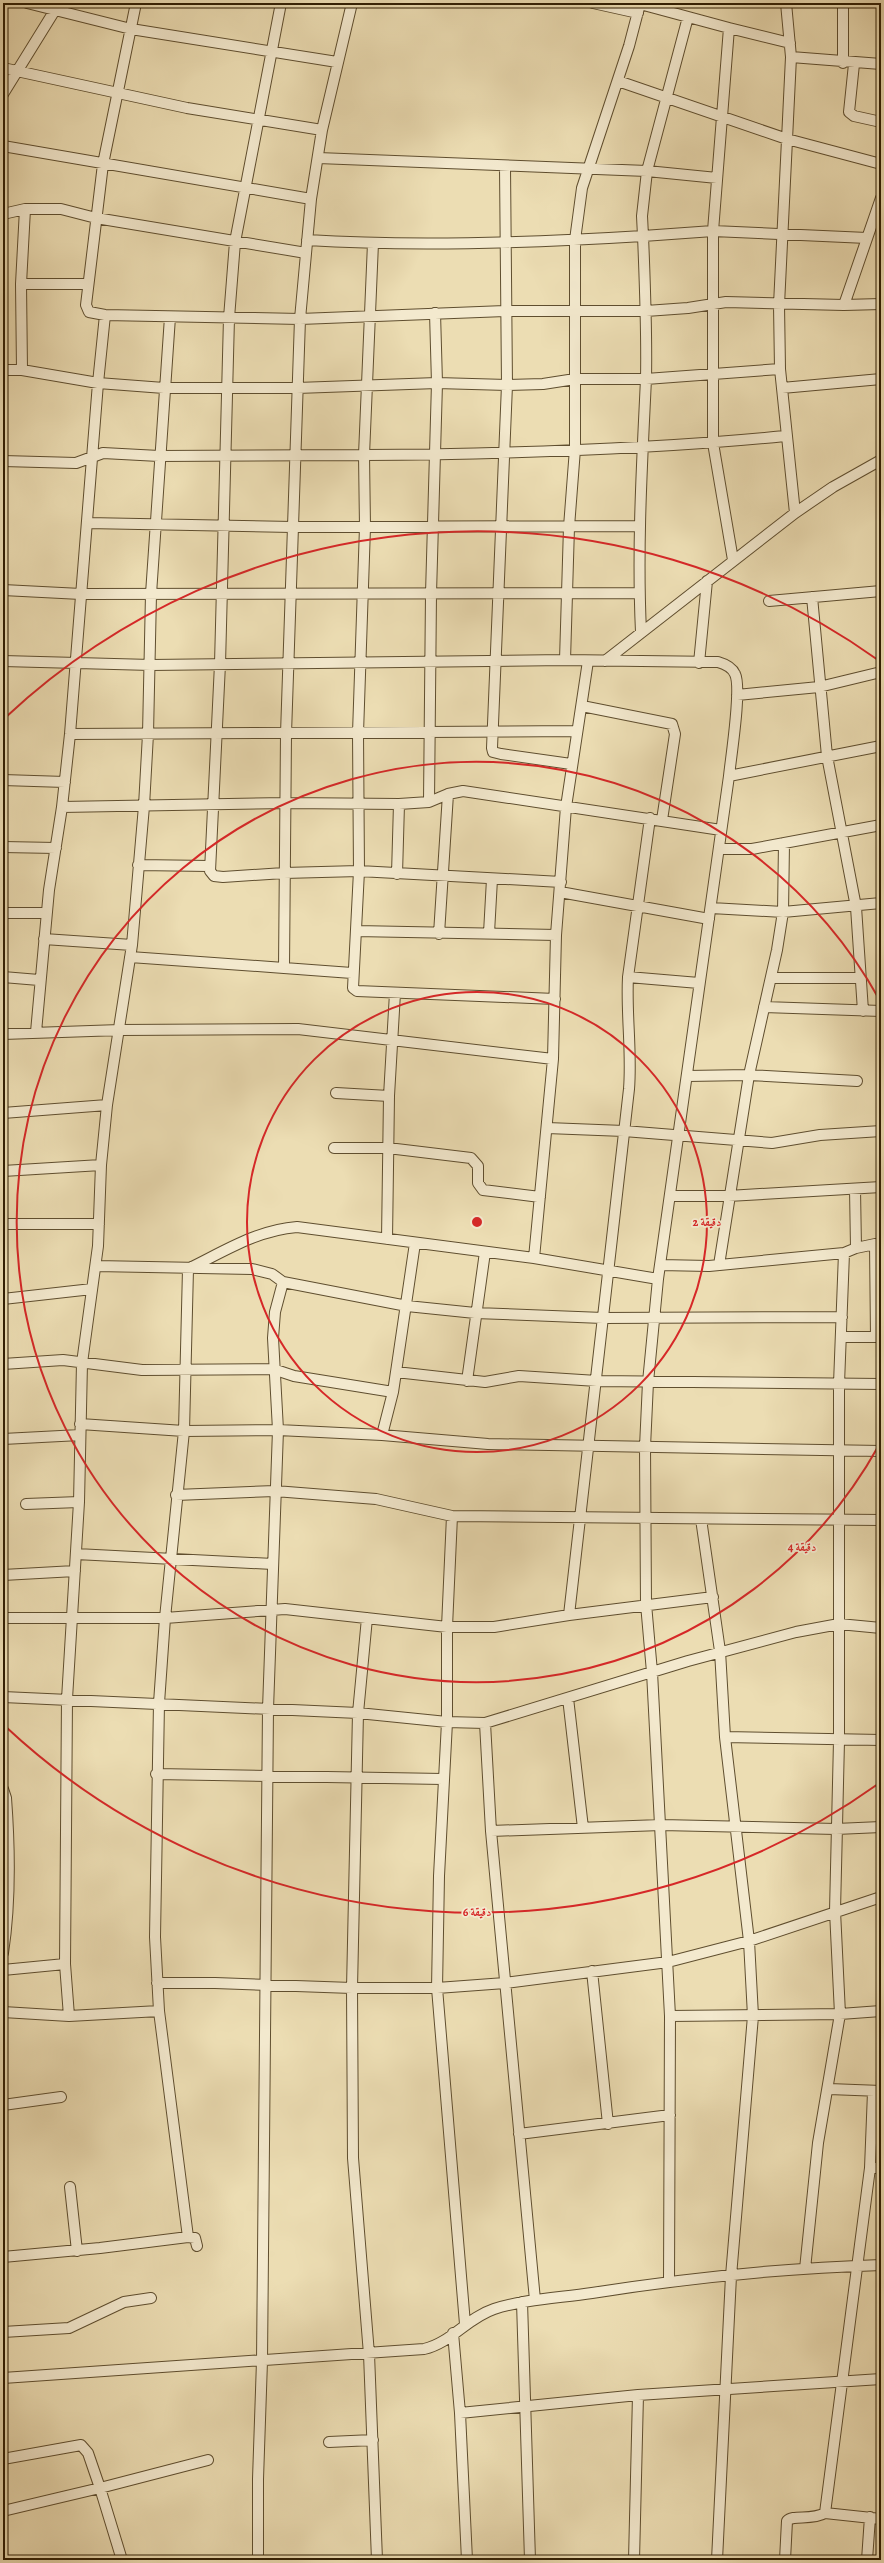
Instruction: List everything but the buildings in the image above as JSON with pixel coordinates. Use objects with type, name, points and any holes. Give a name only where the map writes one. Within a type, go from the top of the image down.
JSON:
[{"type":"street","points":[[27,3],[56,7],[131,29],[337,62]]},
{"type":"street","points":[[136,3],[103,164],[88,284],[87,309],[94,314],[300,319],[506,311],[646,310],[688,308],[737,302],[779,305],[881,304]]},
{"type":"street","points":[[281,3],[270,52],[235,242],[229,318],[225,526],[217,734],[209,866],[210,873],[218,877],[284,873],[359,872],[492,879],[561,887],[637,906],[709,919]]},
{"type":"street","points":[[284,968],[286,734],[294,455],[300,319],[311,199],[322,130],[352,3]]},
{"type":"street","points":[[592,3],[639,7],[688,16],[790,43]]},
{"type":"street","points":[[786,3],[791,57],[779,305],[780,369],[795,513]]},
{"type":"street","points":[[843,3],[843,63]]},
{"type":"street","points":[[3,94],[56,7]]},
{"type":"street","points":[[565,660],[569,527],[575,449],[575,240],[582,188],[618,80],[639,7]]},
{"type":"street","points":[[641,632],[639,593],[639,526],[646,379],[646,310],[642,216],[647,171],[668,98],[688,16]]},
{"type":"street","points":[[729,28],[713,231],[713,443],[733,560]]},
{"type":"street","points":[[791,57],[854,64],[881,64]]},
{"type":"street","points":[[854,64],[849,112],[854,116],[881,122]]},
{"type":"street","points":[[3,68],[117,94],[257,120],[322,130]]},
{"type":"street","points":[[618,80],[787,139],[881,164]]},
{"type":"street","points":[[3,146],[311,199]]},
{"type":"street","points":[[318,158],[505,167],[647,171],[717,178]]},
{"type":"street","points":[[505,167],[504,242],[507,385],[497,662],[492,748],[495,752],[571,764]]},
{"type":"street","points":[[844,305],[881,198]]},
{"type":"street","points":[[22,370],[21,284],[25,209]]},
{"type":"street","points":[[3,214],[25,209],[61,209],[96,218],[306,253]]},
{"type":"street","points":[[307,240],[373,243],[504,242],[575,240],[713,231],[782,232],[867,238]]},
{"type":"street","points":[[373,243],[364,455],[365,527],[359,663],[358,733],[360,803],[359,872],[352,973],[353,988],[357,991],[395,994],[555,999]]},
{"type":"street","points":[[21,284],[88,284]]},
{"type":"street","points":[[430,802],[431,594],[437,383],[435,313]]},
{"type":"street","points":[[36,1032],[39,980],[46,913],[62,807],[70,734],[98,382],[105,315]]},
{"type":"street","points":[[69,2016],[66,1964],[67,1699],[79,1502],[82,1364],[96,1266],[101,1165],[107,1105],[120,1030],[132,945],[144,806],[151,665],[151,594],[159,456],[170,317]]},
{"type":"street","points":[[3,370],[22,370],[98,382],[164,388],[297,388],[437,383],[507,385],[543,384],[575,379],[646,379],[780,369]]},
{"type":"street","points":[[782,388],[881,379]]},
{"type":"street","points":[[3,461],[76,463],[103,453],[159,456],[504,454],[575,449],[642,448],[786,436]]},
{"type":"street","points":[[605,661],[795,513],[833,487],[881,460]]},
{"type":"street","points":[[87,523],[292,527],[433,525],[569,527],[639,526]]},
{"type":"street","points":[[699,663],[707,581]]},
{"type":"street","points":[[3,590],[81,594],[639,593]]},
{"type":"street","points":[[769,601],[881,591]]},
{"type":"street","points":[[812,597],[819,687],[828,756],[841,834],[856,907],[862,1011]]},
{"type":"street","points":[[3,661],[151,665],[430,663],[565,660],[699,663],[718,662],[732,668],[736,675],[737,695],[729,776],[658,1279],[648,1382],[645,1446],[646,1604],[652,1672],[661,1825],[670,2016],[669,2282]]},
{"type":"street","points":[[534,1258],[553,1059],[556,936],[561,887],[566,806],[571,764],[582,706],[588,661]]},
{"type":"street","points":[[737,695],[819,687],[881,672]]},
{"type":"street","points":[[582,706],[672,724],[675,734],[662,820]]},
{"type":"street","points":[[70,734],[286,734],[577,731]]},
{"type":"street","points":[[729,776],[881,746]]},
{"type":"street","points":[[3,780],[65,782]]},
{"type":"street","points":[[62,807],[286,803],[399,804],[430,802],[448,794],[463,791],[650,818],[721,830]]},
{"type":"street","points":[[439,934],[444,877],[448,794]]},
{"type":"street","points":[[397,874],[399,804]]},
{"type":"street","points":[[569,1614],[597,1381],[624,1131],[631,1056],[628,977],[650,818]]},
{"type":"street","points":[[719,849],[752,849],[841,834],[881,825]]},
{"type":"street","points":[[719,1265],[728,1196],[740,1141],[749,1075],[771,978],[783,912],[784,844]]},
{"type":"street","points":[[3,848],[56,848]]},
{"type":"street","points":[[138,865],[209,866]]},
{"type":"street","points":[[489,933],[492,879]]},
{"type":"street","points":[[710,908],[783,912],[856,907],[881,903]]},
{"type":"street","points":[[3,913],[46,913]]},
{"type":"street","points":[[356,931],[439,934],[489,933],[556,936]]},
{"type":"street","points":[[44,939],[132,945]]},
{"type":"street","points":[[130,957],[352,973]]},
{"type":"street","points":[[3,977],[39,980]]},
{"type":"street","points":[[628,977],[699,983]]},
{"type":"street","points":[[771,978],[861,978]]},
{"type":"street","points":[[387,1239],[389,1096],[395,994]]},
{"type":"street","points":[[764,1008],[881,1011]]},
{"type":"street","points":[[3,1034],[120,1030],[298,1028],[553,1059]]},
{"type":"street","points":[[687,1076],[749,1075],[857,1081]]},
{"type":"street","points":[[336,1093],[389,1096]]},
{"type":"street","points":[[3,1113],[107,1105]]},
{"type":"street","points":[[547,1128],[624,1131],[772,1143],[820,1135],[881,1131]]},
{"type":"street","points":[[334,1148],[388,1148],[471,1158],[478,1166],[478,1183],[483,1190],[540,1197]]},
{"type":"street","points":[[3,1171],[101,1165]]},
{"type":"street","points":[[670,1196],[728,1196],[881,1187]]},
{"type":"street","points":[[855,1189],[856,1248]]},
{"type":"street","points":[[3,1224],[99,1224]]},
{"type":"street","points":[[188,1269],[250,1238],[284,1228],[308,1228],[534,1258],[658,1279]]},
{"type":"street","points":[[382,1435],[396,1372],[414,1243]]},
{"type":"street","points":[[660,1265],[719,1265],[844,1253],[856,1248],[878,1244],[878,1337],[841,1336]]},
{"type":"street","points":[[467,1381],[475,1313],[485,1252]]},
{"type":"street","points":[[805,2269],[818,2143],[840,2014],[835,1911],[839,1741],[839,1384],[844,1253]]},
{"type":"street","points":[[96,1266],[258,1270],[272,1274],[283,1282],[406,1306],[475,1313],[603,1318],[842,1317]]},
{"type":"street","points":[[188,1269],[187,1371],[184,1431],[170,1559],[159,1703],[156,1774],[155,1937],[159,2011],[188,2237]]},
{"type":"street","points":[[258,2560],[258,2479],[262,2361],[264,1984],[268,1709],[278,1430],[273,1369],[273,1326],[283,1282]]},
{"type":"street","points":[[3,1299],[92,1288]]},
{"type":"street","points":[[3,1364],[56,1360],[142,1370],[187,1371],[273,1369],[294,1376],[392,1392]]},
{"type":"street","points":[[396,1372],[485,1382],[519,1376],[597,1381],[881,1384]]},
{"type":"street","points":[[80,1424],[184,1431],[278,1430],[382,1435],[488,1444],[589,1444],[881,1451]]},
{"type":"street","points":[[3,1439],[80,1435]]},
{"type":"street","points":[[176,1495],[275,1491],[376,1499],[452,1516],[881,1520]]},
{"type":"street","points":[[26,1504],[79,1502]]},
{"type":"street","points":[[452,1516],[447,1627],[447,1722],[443,1779],[437,1988],[465,2324]]},
{"type":"street","points":[[702,1518],[720,1651],[725,1737],[749,1941],[753,2016],[731,2276],[717,2560]]},
{"type":"street","points":[[76,1554],[272,1564]]},
{"type":"street","points":[[3,1575],[75,1571]]},
{"type":"street","points":[[3,1618],[165,1618],[271,1609],[297,1609],[447,1627],[511,1626],[569,1614],[713,1597]]},
{"type":"street","points":[[367,1618],[358,1713],[352,1988],[354,2165],[369,2354],[377,2560]]},
{"type":"street","points":[[3,1697],[358,1713],[447,1722],[485,1723],[720,1651],[796,1632],[838,1624],[881,1628]]},
{"type":"street","points":[[568,1698],[583,1828]]},
{"type":"street","points":[[485,1723],[491,1831],[535,2300]]},
{"type":"street","points":[[725,1737],[839,1741],[881,1740]]},
{"type":"street","points":[[156,1774],[443,1779]]},
{"type":"street","points":[[3,1790],[6,1798],[6,1879],[10,1902],[3,1953]]},
{"type":"street","points":[[491,1831],[661,1825],[736,1825],[836,1829],[881,1827]]},
{"type":"street","points":[[157,1983],[264,1984],[352,1988],[437,1988],[505,1983],[668,1962],[749,1941],[835,1911],[881,1897]]},
{"type":"street","points":[[3,1970],[66,1964]]},
{"type":"street","points":[[592,1971],[608,2124]]},
{"type":"street","points":[[3,2012],[69,2016],[159,2011]]},
{"type":"street","points":[[670,2016],[840,2014],[881,2011]]},
{"type":"street","points":[[825,2513],[870,2168],[877,2092],[828,2089]]},
{"type":"street","points":[[3,2105],[61,2097]]},
{"type":"street","points":[[519,2134],[670,2116]]},
{"type":"street","points":[[870,2168],[881,2168]]},
{"type":"street","points":[[70,2187],[77,2251]]},
{"type":"street","points":[[3,2257],[77,2251],[188,2237],[196,2239],[198,2246]]},
{"type":"street","points":[[3,2378],[369,2354],[433,2347],[445,2342],[453,2333],[465,2324],[494,2309],[522,2302],[669,2282],[805,2269],[881,2265]]},
{"type":"street","points":[[3,2332],[69,2328],[124,2302],[150,2298]]},
{"type":"street","points":[[522,2302],[530,2560]]},
{"type":"street","points":[[453,2333],[460,2413],[467,2560]]},
{"type":"street","points":[[460,2413],[638,2395],[843,2380],[881,2379]]},
{"type":"street","points":[[634,2560],[638,2395]]},
{"type":"street","points":[[329,2442],[373,2440]]},
{"type":"street","points":[[3,2459],[81,2444],[88,2453],[122,2560]]},
{"type":"street","points":[[3,2511],[208,2460]]},
{"type":"street","points":[[785,2560],[787,2521],[792,2517],[812,2519],[825,2513],[881,2519]]},
{"type":"street","points":[[867,2560],[870,2518]]}]
